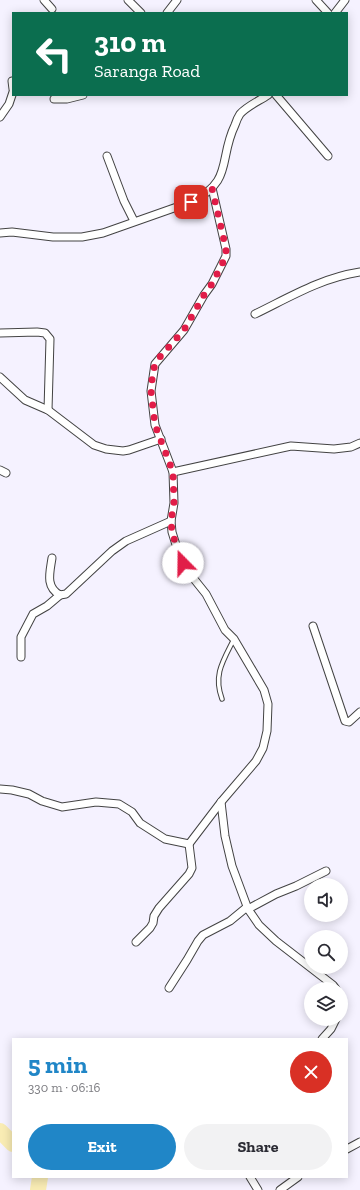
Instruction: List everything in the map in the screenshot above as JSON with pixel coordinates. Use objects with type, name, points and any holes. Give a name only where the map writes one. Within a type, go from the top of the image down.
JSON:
[{"type":"street","points":[[44,0],[52,9]]},
{"type":"street","points":[[128,0],[140,12]]},
{"type":"street","points":[[168,12],[177,0]]},
{"type":"street","points":[[316,0],[327,12]]},
{"type":"street","points":[[336,12],[345,0]]},
{"type":"street","points":[[0,117],[9,104],[12,95]]},
{"type":"street","points":[[54,99],[67,99],[79,96]]},
{"type":"street","points":[[0,232],[53,237],[82,237],[103,232],[191,202],[204,196],[221,176],[231,132],[240,115],[247,107],[266,96]]},
{"type":"street","points":[[277,96],[328,156]]},
{"type":"street","points":[[107,156],[124,201],[134,221]]},
{"type":"street","points":[[136,942],[150,928],[153,923],[154,916],[159,908],[189,874],[192,868],[190,844],[256,760],[263,748],[267,730],[268,704],[264,690],[234,639],[225,630],[206,594],[194,580],[183,563],[177,548],[172,532],[171,521],[174,503],[173,472],[155,425],[151,391],[155,364],[184,330],[212,284],[226,256],[226,249],[212,188]]},
{"type":"street","points":[[255,314],[317,283],[360,272]]},
{"type":"street","points":[[0,333],[37,332],[45,333],[50,339],[48,410]]},
{"type":"street","points":[[0,377],[25,400],[48,410],[88,440],[106,449],[117,451],[129,450],[161,439]]},
{"type":"street","points":[[173,472],[291,446],[334,449],[351,447],[360,443]]},
{"type":"street","points":[[21,657],[21,637],[33,614],[47,606],[60,595],[66,594],[112,551],[126,541],[171,521]]},
{"type":"street","points":[[52,558],[49,575],[50,584],[54,592],[60,595]]},
{"type":"street","points":[[313,626],[345,721],[349,722],[360,712]]},
{"type":"street","points":[[0,789],[29,794],[42,801],[62,807],[96,802],[119,804],[132,812],[140,823],[165,839],[190,844]]},
{"type":"street","points":[[222,802],[225,836],[232,866],[247,908],[259,925],[329,982]]},
{"type":"street","points":[[169,988],[203,935],[230,921],[247,908],[276,894],[302,884],[326,871]]},
{"type":"street","points":[[323,1038],[332,1026]]},
{"type":"street","points":[[348,1149],[359,1144]]},
{"type":"street","points":[[251,1178],[258,1190]]},
{"type":"street","points":[[280,1190],[297,1178]]},
{"type":"lane","points":[[222,699],[217,682],[221,665],[234,639]]},
{"type":"waterway","points":[[0,1131],[12,1143]]},
{"type":"waterway","points":[[38,1190],[40,1178]]},
{"type":"route","points":[[183,563],[172,532],[171,521],[174,503],[173,472],[155,425],[151,391],[153,370],[159,358],[184,330],[212,284],[226,256],[226,249],[212,188],[204,196],[191,202]]}]
